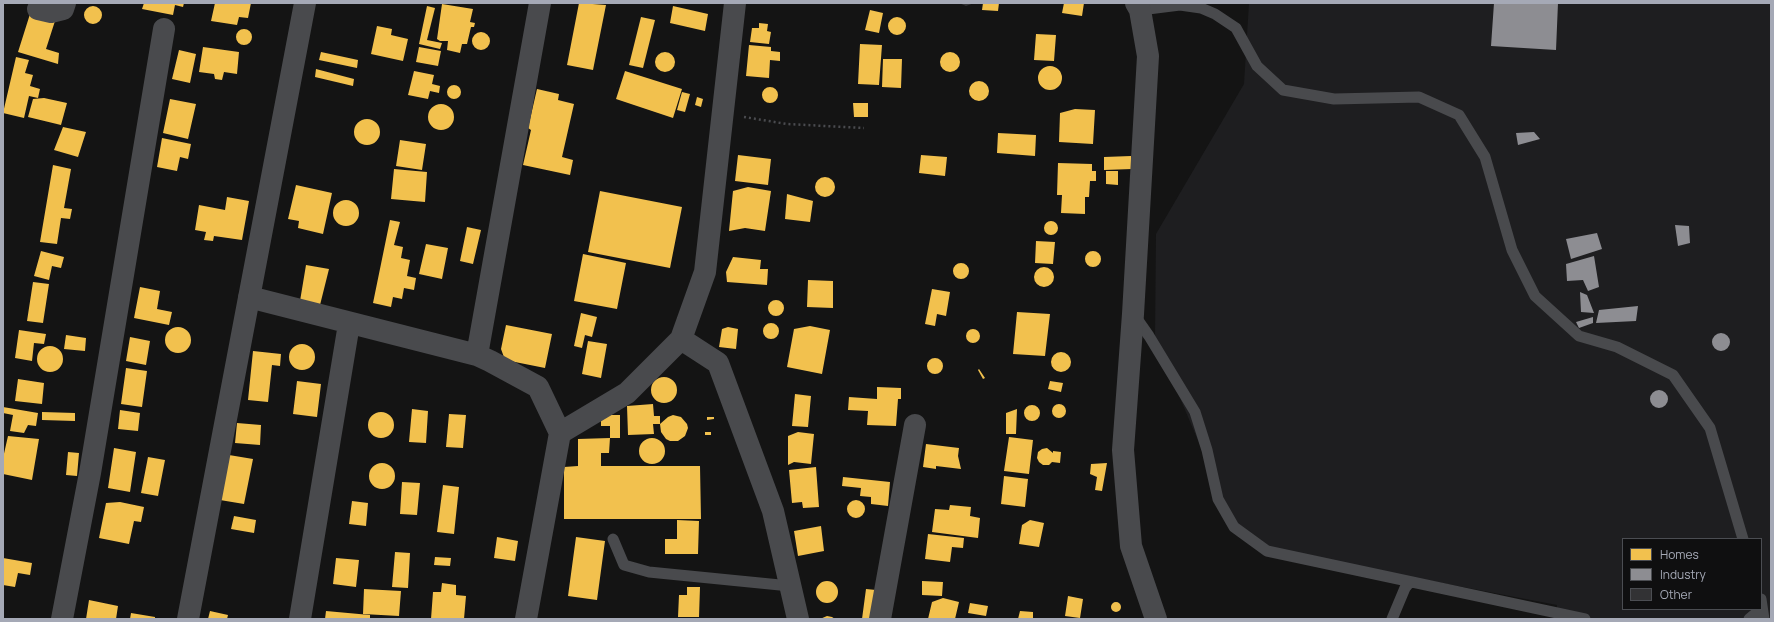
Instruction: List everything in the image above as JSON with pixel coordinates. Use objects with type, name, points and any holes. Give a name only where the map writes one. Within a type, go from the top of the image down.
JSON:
[{"type":"street","points":[[38,10],[51,12],[63,9],[65,3]]},
{"type":"street","points":[[188,619],[305,3]]},
{"type":"street","points":[[477,355],[540,3]]},
{"type":"street","points":[[560,432],[627,393],[682,339],[705,272],[735,3]]},
{"type":"street","points":[[1138,6],[1148,56],[1133,314],[1123,450],[1132,546],[1156,619]]},
{"type":"street","points":[[62,619],[90,473],[164,29]]},
{"type":"street","points":[[249,298],[477,355],[538,387],[560,432],[526,619]]},
{"type":"street","points":[[300,619],[349,324]]},
{"type":"street","points":[[682,339],[718,363],[773,511],[798,619]]},
{"type":"street","points":[[880,619],[916,425]]},
{"type":"lane","points":[[1138,6],[1180,5],[1201,8],[1215,14],[1236,28],[1257,66],[1283,90],[1334,99],[1419,96],[1459,115],[1485,157],[1512,250],[1535,296],[1578,336],[1618,347],[1674,375],[1710,428],[1743,538]]},
{"type":"lane","points":[[1133,314],[1149,336],[1195,412],[1207,450],[1218,499],[1234,527],[1267,551],[1585,619]]},
{"type":"lane","points":[[613,539],[624,565],[643,570],[790,586]]},
{"type":"lane","points":[[1392,619],[1405,588],[1410,582]]},
{"type":"lane","points":[[1749,619],[1757,610]]},
{"type":"path","points":[[722,114],[787,124],[864,128]]},
{"type":"shaded area","points":[[1249,3],[1771,3],[1771,619],[1557,619],[1557,605],[1332,562],[1260,546],[1230,516],[1155,339],[1156,234],[1244,84]]},
{"type":"building: Homes","points":[[144,3],[184,3],[183,7],[175,5],[173,15],[142,9]]},
{"type":"building: Homes","points":[[215,3],[251,3],[248,18],[239,17],[237,25],[211,21]]},
{"type":"building: Homes","points":[[579,3],[606,5],[593,70],[567,65]]},
{"type":"building: Homes","points":[[983,3],[999,3],[998,11],[982,10]]},
{"type":"building: Homes","points":[[1064,3],[1084,3],[1082,16],[1062,13]]},
{"type":"building: Homes","points":[[442,4],[473,9],[470,22],[475,23],[474,27],[471,27],[467,44],[462,44],[460,53],[447,50],[448,41],[440,41],[437,39]]},
{"type":"building: Homes","points":[[89,6],[97,6],[102,11],[100,22],[97,24],[89,24],[84,19],[84,11]]},
{"type":"building: Homes","points":[[427,6],[435,8],[427,40],[442,43],[440,49],[419,44]]},
{"type":"building: Homes","points":[[673,6],[708,14],[705,31],[670,23]]},
{"type":"building: Homes","points":[[870,10],[883,13],[879,33],[865,30]]},
{"type":"building: Homes","points":[[30,14],[55,21],[46,49],[59,53],[58,64],[18,52]]},
{"type":"building: Homes","points":[[641,17],[655,20],[643,68],[629,65]]},
{"type":"building: Homes","points":[[897,17],[903,20],[906,26],[903,32],[897,35],[891,32],[888,26],[891,20]]},
{"type":"building: Homes","points":[[759,23],[768,24],[767,31],[771,32],[769,44],[750,42],[752,28],[759,28]]},
{"type":"building: Homes","points":[[377,26],[392,29],[391,35],[408,39],[403,61],[371,54]]},
{"type":"building: Homes","points":[[244,29],[251,34],[252,37],[247,44],[244,45],[237,40],[236,37],[241,30]]},
{"type":"building: Homes","points":[[481,32],[487,35],[490,41],[487,47],[481,50],[475,47],[472,41],[475,35]]},
{"type":"building: Homes","points":[[1036,34],[1056,35],[1054,61],[1034,60]]},
{"type":"building: Homes","points":[[860,44],[882,45],[879,85],[858,84]]},
{"type":"building: Homes","points":[[749,45],[771,47],[771,51],[780,52],[780,61],[770,60],[769,78],[746,76]]},
{"type":"building: Homes","points":[[203,47],[239,52],[237,74],[224,72],[222,80],[215,79],[214,74],[199,72]]},
{"type":"building: Homes","points":[[419,47],[441,51],[438,66],[416,62]]},
{"type":"building: Homes","points":[[179,50],[196,54],[190,83],[172,79]]},
{"type":"building: Homes","points":[[321,52],[358,60],[357,68],[319,60]]},
{"type":"building: Homes","points":[[665,52],[672,55],[675,62],[672,69],[665,72],[658,69],[655,62],[658,55]]},
{"type":"building: Homes","points":[[950,52],[957,55],[960,62],[957,69],[950,72],[943,69],[940,62],[943,55]]},
{"type":"building: Homes","points":[[16,57],[29,60],[25,73],[33,75],[30,86],[40,89],[38,98],[29,96],[24,118],[3,113]]},
{"type":"building: Homes","points":[[883,59],[902,59],[901,88],[882,87]]},
{"type":"building: Homes","points":[[1050,66],[1055,67],[1061,73],[1061,83],[1055,89],[1050,90],[1045,89],[1039,83],[1038,78],[1039,73],[1045,67]]},
{"type":"building: Homes","points":[[316,69],[354,79],[353,86],[315,77]]},
{"type":"building: Homes","points":[[414,71],[434,75],[432,84],[440,86],[439,93],[430,91],[428,99],[408,95]]},
{"type":"building: Homes","points":[[625,71],[682,89],[673,118],[616,99]]},
{"type":"building: Homes","points":[[975,81],[983,81],[989,87],[989,95],[983,101],[975,101],[969,95],[969,87]]},
{"type":"building: Homes","points":[[451,85],[457,85],[461,89],[461,95],[457,99],[451,99],[447,95],[447,89]]},
{"type":"building: Homes","points":[[770,87],[777,92],[778,95],[773,102],[770,103],[763,98],[762,95],[767,88]]},
{"type":"building: Homes","points":[[537,89],[559,94],[558,100],[574,104],[562,157],[573,160],[570,175],[523,165],[531,130],[528,128]]},
{"type":"building: Homes","points":[[682,92],[690,94],[685,112],[677,110]]},
{"type":"building: Homes","points":[[697,97],[703,99],[701,107],[695,105]]},
{"type":"building: Homes","points":[[44,98],[67,103],[61,125],[28,117],[33,99]]},
{"type":"building: Homes","points":[[170,99],[196,104],[188,139],[163,133]]},
{"type":"building: Homes","points":[[853,103],[868,103],[868,117],[854,117]]},
{"type":"building: Homes","points":[[441,104],[450,108],[454,117],[450,126],[441,130],[432,126],[428,117],[432,108]]},
{"type":"building: Homes","points":[[1075,109],[1095,110],[1093,144],[1059,142],[1060,113]]},
{"type":"building: Homes","points":[[367,119],[376,123],[380,132],[376,141],[367,145],[358,141],[354,132],[358,123]]},
{"type":"building: Homes","points":[[63,127],[86,132],[78,157],[54,150]]},
{"type":"building: Homes","points":[[998,133],[1036,135],[1035,156],[997,153]]},
{"type":"building: Homes","points":[[162,138],[191,144],[188,159],[180,157],[177,171],[157,167]]},
{"type":"building: Homes","points":[[400,140],[426,144],[422,170],[396,166]]},
{"type":"building: Homes","points":[[738,155],[771,159],[768,185],[735,181]]},
{"type":"building: Homes","points":[[921,155],[947,157],[945,176],[919,173]]},
{"type":"building: Homes","points":[[1131,156],[1132,169],[1104,170],[1104,157]]},
{"type":"building: Homes","points":[[1058,163],[1092,164],[1092,171],[1096,171],[1096,181],[1090,181],[1089,197],[1085,197],[1085,214],[1061,213],[1062,195],[1057,195]]},
{"type":"building: Homes","points":[[53,165],[71,169],[64,208],[72,209],[70,219],[61,218],[57,244],[40,242]]},
{"type":"building: Homes","points":[[394,169],[427,172],[425,202],[391,199]]},
{"type":"building: Homes","points":[[1106,171],[1118,171],[1118,185],[1106,184]]},
{"type":"building: Homes","points":[[825,177],[832,180],[835,187],[832,194],[825,197],[818,194],[815,187],[818,180]]},
{"type":"building: Homes","points":[[296,185],[332,193],[323,234],[298,228],[299,221],[288,219]]},
{"type":"building: Homes","points":[[748,187],[771,191],[765,231],[745,228],[729,231],[733,191]]},
{"type":"building: Homes","points":[[600,191],[682,207],[670,268],[588,252]]},
{"type":"building: Homes","points":[[787,194],[813,201],[810,222],[785,219]]},
{"type":"building: Homes","points":[[227,197],[249,201],[242,240],[214,236],[213,241],[204,240],[206,232],[195,230],[199,205],[225,210]]},
{"type":"building: Homes","points":[[346,200],[355,204],[359,213],[355,222],[346,226],[337,222],[333,213],[337,204]]},
{"type":"building: Homes","points":[[390,220],[400,222],[394,245],[403,247],[401,258],[410,260],[407,276],[416,278],[414,290],[404,288],[402,299],[393,297],[391,307],[373,303]]},
{"type":"building: Homes","points":[[1048,221],[1054,221],[1058,225],[1058,231],[1054,235],[1048,235],[1044,231],[1044,225]]},
{"type":"building: Homes","points":[[467,227],[481,230],[473,264],[460,261]]},
{"type":"building: Homes","points":[[1036,241],[1055,242],[1053,264],[1035,263]]},
{"type":"building: Homes","points":[[426,244],[448,248],[442,279],[419,274]]},
{"type":"building: Homes","points":[[41,251],[64,257],[61,268],[52,266],[49,280],[34,276]]},
{"type":"building: Homes","points":[[1093,251],[1099,253],[1101,259],[1099,265],[1093,267],[1087,265],[1085,259],[1087,253]]},
{"type":"building: Homes","points":[[583,254],[626,263],[617,309],[574,301]]},
{"type":"building: Homes","points":[[733,257],[761,260],[760,269],[768,269],[767,285],[727,282],[726,272]]},
{"type":"building: Homes","points":[[961,263],[967,265],[969,271],[967,277],[961,279],[955,277],[953,271],[955,265]]},
{"type":"building: Homes","points":[[306,265],[329,269],[320,305],[300,301]]},
{"type":"building: Homes","points":[[1044,267],[1051,270],[1054,277],[1051,284],[1044,287],[1037,284],[1034,277],[1037,270]]},
{"type":"building: Homes","points":[[808,280],[833,281],[833,308],[807,307]]},
{"type":"building: Homes","points":[[33,282],[49,284],[43,323],[27,321]]},
{"type":"building: Homes","points":[[140,287],[160,291],[157,309],[172,312],[169,325],[134,318]]},
{"type":"building: Homes","points":[[932,289],[950,292],[946,316],[937,314],[935,326],[925,324]]},
{"type":"building: Homes","points":[[776,300],[782,302],[784,308],[782,314],[776,316],[770,314],[768,308],[770,302]]},
{"type":"building: Homes","points":[[1017,312],[1050,314],[1045,356],[1013,354]]},
{"type":"building: Homes","points":[[581,313],[597,317],[592,337],[585,335],[582,348],[574,346]]},
{"type":"building: Homes","points":[[771,323],[778,328],[779,331],[774,338],[771,339],[764,334],[763,331],[768,324]]},
{"type":"building: Homes","points":[[506,325],[552,334],[545,368],[505,360],[501,349]]},
{"type":"building: Homes","points":[[810,326],[830,330],[822,374],[787,367],[794,329]]},
{"type":"building: Homes","points":[[178,327],[187,331],[191,340],[187,349],[178,353],[169,349],[165,340],[169,331]]},
{"type":"building: Homes","points":[[728,327],[738,329],[736,349],[719,347],[722,329]]},
{"type":"building: Homes","points":[[970,329],[976,329],[980,333],[980,339],[976,343],[970,343],[966,339],[966,333]]},
{"type":"building: Homes","points":[[19,330],[46,334],[44,344],[34,343],[32,361],[15,358]]},
{"type":"building: Homes","points":[[66,335],[86,338],[85,351],[64,349]]},
{"type":"building: Homes","points":[[130,337],[150,341],[146,365],[126,361]]},
{"type":"building: Homes","points":[[588,341],[607,344],[601,378],[582,374]]},
{"type":"building: Homes","points":[[302,344],[311,348],[315,357],[311,366],[302,370],[293,366],[289,357],[293,348]]},
{"type":"building: Homes","points":[[50,346],[59,350],[63,359],[59,368],[50,372],[41,368],[37,359],[41,350]]},
{"type":"building: Homes","points":[[253,351],[281,354],[280,366],[272,365],[268,402],[248,400]]},
{"type":"building: Homes","points":[[1061,352],[1068,355],[1071,362],[1068,369],[1061,372],[1054,369],[1051,362],[1054,355]]},
{"type":"building: Homes","points":[[935,358],[941,360],[943,366],[941,372],[935,374],[929,372],[927,366],[929,360]]},
{"type":"building: Homes","points":[[126,368],[147,371],[142,407],[121,404]]},
{"type":"building: Homes","points":[[979,369],[985,378],[983,379],[978,370]]},
{"type":"building: Homes","points":[[664,377],[673,381],[677,390],[673,399],[664,403],[655,399],[651,390],[655,381]]},
{"type":"building: Homes","points":[[18,379],[44,383],[42,404],[15,401]]},
{"type":"building: Homes","points":[[297,381],[321,384],[317,417],[293,414]]},
{"type":"building: Homes","points":[[1050,381],[1063,383],[1061,392],[1048,389]]},
{"type":"building: Homes","points":[[877,387],[901,388],[901,399],[898,399],[896,426],[867,425],[868,411],[848,410],[849,397],[877,399]]},
{"type":"building: Homes","points":[[795,394],[811,396],[808,427],[792,426]]},
{"type":"building: Homes","points":[[653,404],[654,416],[660,416],[660,424],[653,424],[654,434],[628,435],[627,406]]},
{"type":"building: Homes","points":[[1056,404],[1062,404],[1066,408],[1066,414],[1062,418],[1056,418],[1052,414],[1052,408]]},
{"type":"building: Homes","points":[[1032,405],[1039,410],[1040,413],[1035,420],[1032,421],[1025,416],[1024,413],[1029,406]]},
{"type":"building: Homes","points":[[3,407],[38,413],[36,426],[28,425],[24,433],[10,431],[13,415],[3,413]]},
{"type":"building: Homes","points":[[412,409],[428,411],[426,443],[409,442]]},
{"type":"building: Homes","points":[[1017,409],[1016,434],[1006,434],[1006,413]]},
{"type":"building: Homes","points":[[120,410],[140,413],[138,431],[118,429]]},
{"type":"building: Homes","points":[[42,412],[75,413],[75,421],[42,420]]},
{"type":"building: Homes","points":[[381,412],[390,416],[394,425],[390,434],[381,438],[372,434],[368,425],[372,416]]},
{"type":"building: Homes","points":[[449,414],[466,415],[463,448],[446,447]]},
{"type":"building: Homes","points":[[601,415],[620,415],[620,438],[610,438],[610,426],[601,426]]},
{"type":"building: Homes","points":[[673,415],[681,417],[687,424],[688,428],[685,436],[678,441],[670,441],[666,439],[661,432],[660,424],[668,417]]},
{"type":"building: Homes","points":[[707,417],[714,417],[714,419],[707,420]]},
{"type":"building: Homes","points":[[237,423],[261,425],[260,445],[235,443]]},
{"type":"building: Homes","points":[[705,432],[711,432],[711,435],[705,435]]},
{"type":"building: Homes","points":[[798,432],[814,434],[811,464],[794,462],[788,465],[788,436]]},
{"type":"building: Homes","points":[[8,436],[39,439],[32,480],[3,474],[3,458]]},
{"type":"building: Homes","points":[[1009,437],[1033,440],[1029,474],[1004,471]]},
{"type":"building: Homes","points":[[610,438],[609,453],[601,453],[601,466],[700,466],[701,519],[564,519],[564,467],[578,466],[578,439]]},
{"type":"building: Homes","points":[[652,438],[661,442],[665,451],[661,460],[652,464],[643,460],[639,451],[643,442]]},
{"type":"building: Homes","points":[[926,444],[959,448],[958,456],[961,469],[936,466],[936,469],[923,467]]},
{"type":"building: Homes","points":[[114,448],[136,452],[130,492],[108,488]]},
{"type":"building: Homes","points":[[1047,448],[1053,453],[1053,451],[1061,452],[1060,463],[1052,462],[1049,465],[1043,465],[1039,462],[1037,458],[1038,452]]},
{"type":"building: Homes","points":[[68,452],[79,453],[77,476],[66,475]]},
{"type":"building: Homes","points":[[229,455],[253,459],[244,504],[220,500]]},
{"type":"building: Homes","points":[[148,457],[165,460],[158,496],[141,493]]},
{"type":"building: Homes","points":[[382,463],[391,467],[395,476],[391,485],[382,489],[373,485],[369,476],[373,467]]},
{"type":"building: Homes","points":[[1107,463],[1102,491],[1095,490],[1097,477],[1090,474],[1091,464]]},
{"type":"building: Homes","points":[[816,467],[819,507],[803,508],[802,502],[792,503],[789,470]]},
{"type":"building: Homes","points":[[1004,476],[1028,479],[1025,507],[1001,504]]},
{"type":"building: Homes","points":[[843,477],[890,482],[888,506],[871,504],[871,497],[860,496],[861,488],[842,486]]},
{"type":"building: Homes","points":[[402,482],[420,483],[417,515],[400,514]]},
{"type":"building: Homes","points":[[443,485],[459,487],[454,534],[437,532]]},
{"type":"building: Homes","points":[[856,500],[862,503],[865,509],[862,515],[856,518],[850,515],[847,509],[850,503]]},
{"type":"building: Homes","points":[[352,501],[368,503],[366,526],[349,524]]},
{"type":"building: Homes","points":[[120,502],[144,507],[141,522],[134,521],[129,544],[99,538],[106,503]]},
{"type":"building: Homes","points":[[950,505],[971,507],[970,516],[980,518],[978,538],[932,532],[935,509],[949,510]]},
{"type":"building: Homes","points":[[234,516],[256,520],[254,533],[231,529]]},
{"type":"building: Homes","points":[[677,520],[699,521],[698,554],[665,554],[665,539],[677,539]]},
{"type":"building: Homes","points":[[1030,520],[1044,523],[1039,547],[1019,544],[1022,525]]},
{"type":"building: Homes","points":[[821,526],[824,551],[798,556],[794,531]]},
{"type":"building: Homes","points":[[928,534],[964,538],[963,548],[952,547],[950,562],[925,559]]},
{"type":"building: Homes","points":[[497,537],[518,541],[515,561],[494,558]]},
{"type":"building: Homes","points":[[576,537],[605,541],[597,600],[568,596]]},
{"type":"building: Homes","points":[[395,552],[410,553],[408,588],[392,587]]},
{"type":"building: Homes","points":[[435,557],[451,558],[450,566],[434,565]]},
{"type":"building: Homes","points":[[3,558],[32,563],[30,575],[18,573],[15,587],[3,585]]},
{"type":"building: Homes","points":[[336,558],[359,560],[356,587],[333,584]]},
{"type":"building: Homes","points":[[827,581],[831,582],[837,588],[837,596],[831,602],[827,603],[823,602],[817,596],[816,592],[817,588],[823,582]]},
{"type":"building: Homes","points":[[922,581],[943,582],[942,596],[922,595]]},
{"type":"building: Homes","points":[[442,583],[456,585],[456,595],[466,596],[464,619],[431,619],[433,592],[441,592]]},
{"type":"building: Homes","points":[[687,587],[700,587],[699,617],[678,617],[679,595],[687,595]]},
{"type":"building: Homes","points":[[364,589],[401,591],[399,616],[363,614]]},
{"type":"building: Homes","points":[[866,589],[876,590],[872,619],[862,619]]},
{"type":"building: Homes","points":[[1068,596],[1083,599],[1080,618],[1065,616]]},
{"type":"building: Homes","points":[[943,598],[959,602],[955,619],[928,619],[932,602]]},
{"type":"building: Homes","points":[[89,600],[118,606],[116,619],[86,619]]},
{"type":"building: Homes","points":[[1114,602],[1118,602],[1120,603],[1120,611],[1114,612],[1111,609],[1111,605]]},
{"type":"building: Homes","points":[[970,603],[988,606],[986,616],[968,613]]},
{"type":"building: Homes","points":[[210,611],[228,615],[227,619],[208,619]]},
{"type":"building: Homes","points":[[326,611],[370,615],[370,619],[325,619]]},
{"type":"building: Homes","points":[[1020,611],[1033,612],[1033,619],[1018,619]]},
{"type":"building: Homes","points":[[131,613],[155,617],[155,619],[130,619]]},
{"type":"building: Homes","points":[[827,616],[832,617],[835,619],[820,619]]},
{"type":"building: Industry","points":[[1494,3],[1558,3],[1556,50],[1491,46]]},
{"type":"building: Industry","points":[[1534,132],[1540,139],[1518,145],[1516,133]]},
{"type":"building: Industry","points":[[1675,225],[1689,226],[1690,243],[1678,246]]},
{"type":"building: Industry","points":[[1597,233],[1602,249],[1571,259],[1566,239]]},
{"type":"building: Industry","points":[[1594,256],[1599,287],[1588,291],[1583,280],[1567,281],[1566,264]]},
{"type":"building: Industry","points":[[1580,292],[1587,295],[1594,313],[1581,312]]},
{"type":"building: Industry","points":[[1638,306],[1636,321],[1596,323],[1599,310]]},
{"type":"building: Industry","points":[[1593,317],[1593,323],[1579,328],[1576,322]]},
{"type":"building: Industry","points":[[1717,333],[1725,333],[1730,338],[1728,349],[1725,351],[1717,351],[1712,346],[1712,338]]},
{"type":"building: Industry","points":[[1659,390],[1665,393],[1668,399],[1665,405],[1659,408],[1653,405],[1650,399],[1653,393]]},
{"type":"building: Other","points":[[959,3],[974,3],[966,6]]}]
